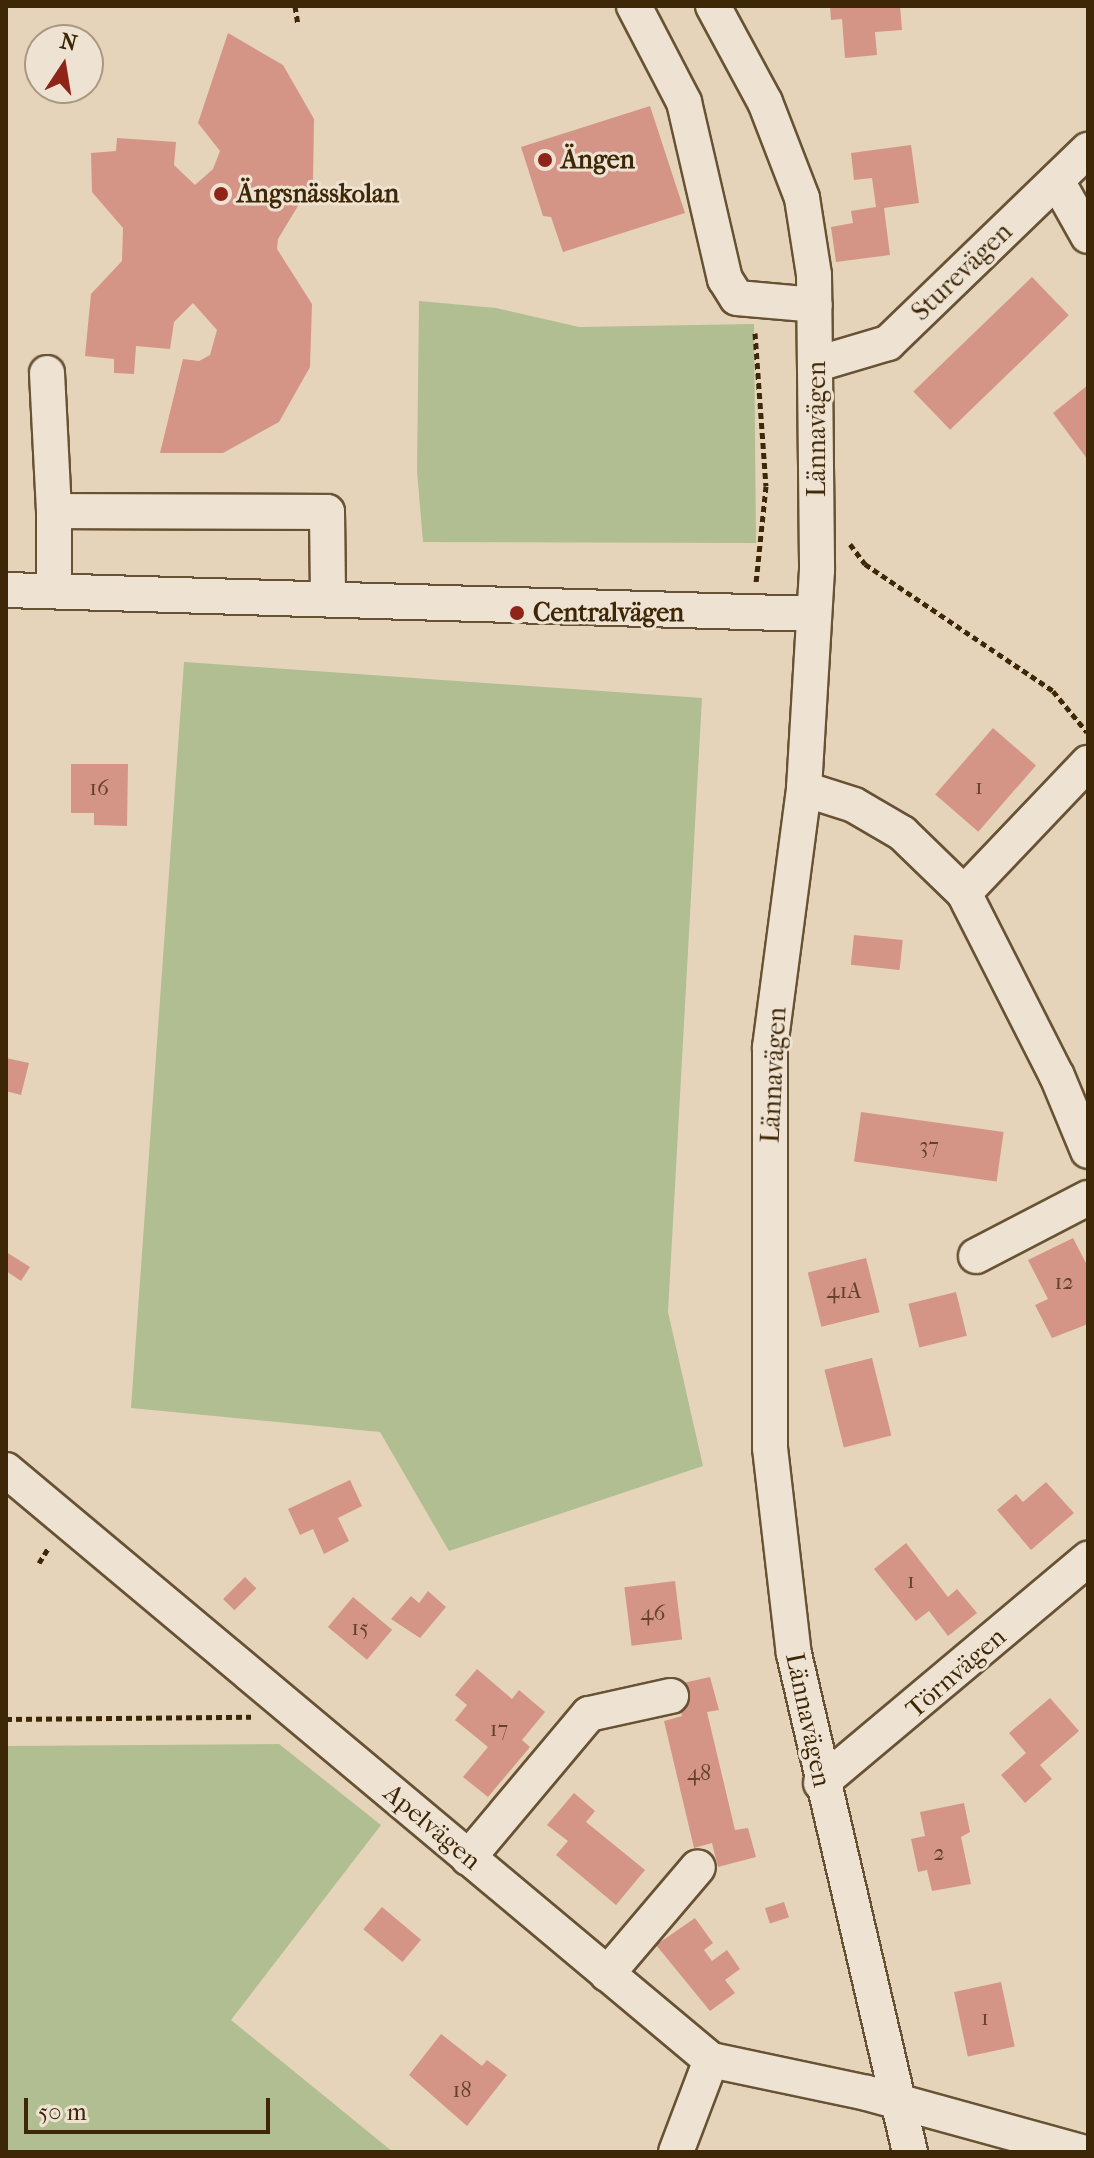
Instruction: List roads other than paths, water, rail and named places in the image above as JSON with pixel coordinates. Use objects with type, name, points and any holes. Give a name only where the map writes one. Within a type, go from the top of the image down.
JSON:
[{"type":"street","points":[[634,6],[684,102],[731,289],[737,298],[815,305]]},
{"type":"street","name":"Lännavägen","points":[[713,6],[765,102],[802,198],[815,305],[813,614],[804,789],[770,1047],[770,1448],[794,1654],[821,1783],[910,2152]]},
{"type":"street","name":"Sturevägen","points":[[817,364],[888,343],[1088,150]]},
{"type":"street","points":[[1057,181],[1088,236]]},
{"type":"street","points":[[47,373],[54,511],[54,591]]},
{"type":"street","points":[[54,511],[327,512],[328,599]]},
{"type":"street","points":[[6,590],[813,614]]},
{"type":"street","points":[[964,893],[1088,763]]},
{"type":"street","points":[[804,789],[854,805],[902,833],[964,893],[1057,1076],[1088,1151]]},
{"type":"street","points":[[976,1256],[1088,1198]]},
{"type":"street","name":"Apelvägen","points":[[6,1470],[711,2060],[898,2104],[1081,2152]]},
{"type":"street","name":"Törnvägen","points":[[821,1783],[1088,1559]]},
{"type":"street","points":[[468,1858],[589,1714],[671,1696]]},
{"type":"street","points":[[607,1974],[698,1867]]},
{"type":"street","points":[[676,2152],[711,2060]]},
{"type":"place","name":"Ängen","points":[[545,160]]},
{"type":"place","name":"Ängsnässkolan","points":[[221,194]]},
{"type":"place","name":"Centralvägen","points":[[517,613]]}]
